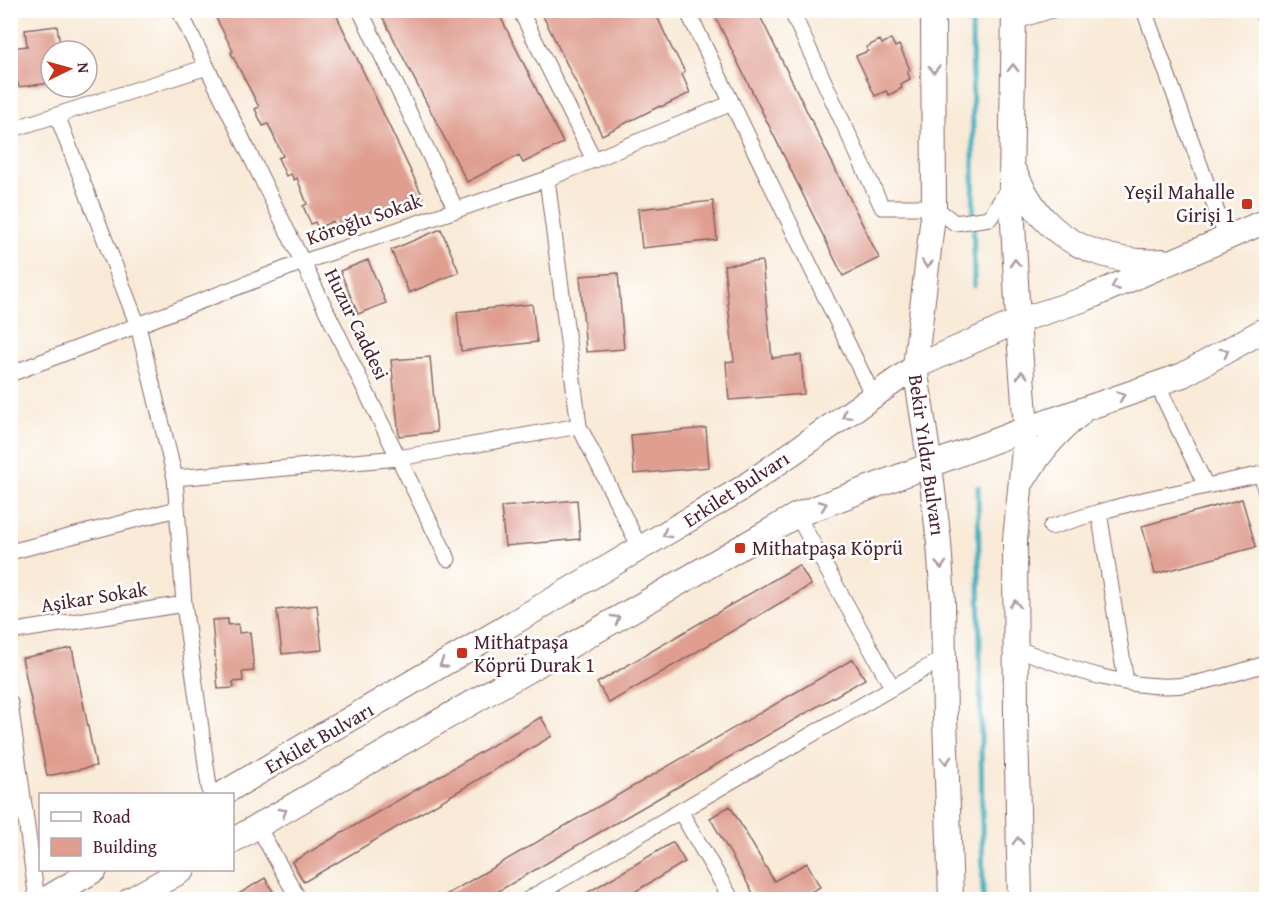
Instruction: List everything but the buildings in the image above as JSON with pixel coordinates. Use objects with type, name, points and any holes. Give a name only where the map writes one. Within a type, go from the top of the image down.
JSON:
[{"type":"main road","name":"Bekir Yıldız Bulvarı","points":[[933,10],[934,207],[915,367],[939,543],[945,657],[951,900]]},
{"type":"main road","points":[[1014,16],[1011,174],[1026,429],[1015,540],[1020,900]]},
{"type":"main road","points":[[1011,174],[1038,212],[1056,230],[1075,243],[1101,254],[1119,258],[1138,261],[1175,260]]},
{"type":"main road","name":"Erkilet Bulvarı","points":[[225,793],[741,489],[915,367],[1018,321],[1085,299],[1266,221]]},
{"type":"main road","points":[[234,840],[796,515],[1026,429],[1183,375],[1266,329]]},
{"type":"main road","points":[[1021,484],[1037,456],[1090,407]]},
{"type":"main road","points":[[44,900],[93,871]]},
{"type":"main road","points":[[130,900],[181,871]]},
{"type":"street","name":"Huzur Caddesi","points":[[179,10],[448,559]]},
{"type":"street","points":[[360,10],[456,210]]},
{"type":"street","points":[[520,10],[594,160]]},
{"type":"street","points":[[687,10],[873,396]]},
{"type":"street","points":[[791,10],[882,207],[934,207],[955,223],[990,218],[1011,174]]},
{"type":"street","points":[[1014,16],[1052,10]]},
{"type":"street","points":[[1144,10],[1226,237]]},
{"type":"street","points":[[1262,10],[1266,23]]},
{"type":"street","points":[[10,130],[207,67]]},
{"type":"street","name":"Köroğlu Sokak","points":[[10,374],[303,262],[547,179],[732,103]]},
{"type":"street","points":[[57,115],[138,326],[175,478],[184,604],[210,793]]},
{"type":"street","points":[[547,179],[579,426],[640,548]]},
{"type":"street","points":[[1157,384],[1206,486]]},
{"type":"street","points":[[175,478],[399,458],[579,426]]},
{"type":"street","points":[[1052,527],[1147,499],[1264,473],[1266,495]]},
{"type":"street","points":[[10,552],[177,509]]},
{"type":"street","points":[[1099,512],[1126,682]]},
{"type":"street","points":[[796,515],[892,687]]},
{"type":"street","name":"Aşikar Sokak","points":[[10,632],[184,604]]},
{"type":"street","points":[[1015,648],[1078,669],[1126,682],[1153,686],[1190,684],[1266,664]]},
{"type":"street","points":[[527,900],[945,657]]},
{"type":"street","points":[[10,703],[37,900]]},
{"type":"street","points":[[680,811],[732,900]]},
{"type":"street","points":[[258,827],[299,900]]},
{"type":"waterway","points":[[972,10],[974,286]]},
{"type":"waterway","points":[[978,487],[983,900]]},
{"type":"place","name":"Yeşil Mahalle Girişi 1","points":[[1247,204]]},
{"type":"place","name":"Mithatpaşa Köprü","points":[[740,548]]},
{"type":"place","name":"Mithatpaşa Köprü Durak 1","points":[[462,653]]}]
